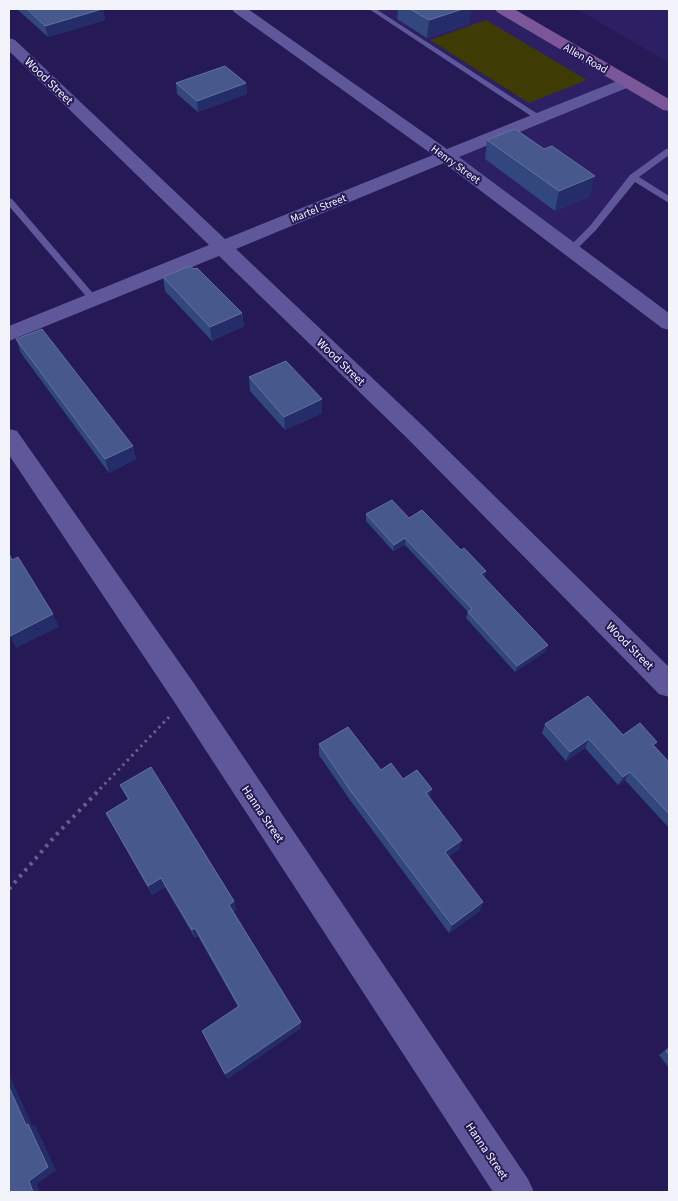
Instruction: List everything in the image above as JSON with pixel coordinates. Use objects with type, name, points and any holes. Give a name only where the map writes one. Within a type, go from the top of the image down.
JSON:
[{"type":"main road","name":"Allen Road","points":[[503,9],[669,106]]},
{"type":"street","name":"Henry Street","points":[[239,9],[445,156],[669,323]]},
{"type":"street","name":"Wood Street","points":[[9,42],[415,432],[669,686]]},
{"type":"street","name":"Martel Street","points":[[9,334],[628,82]]},
{"type":"street","name":"Hanna Street","points":[[9,437],[188,699],[514,1192]]},
{"type":"lane","points":[[372,9],[540,118]]},
{"type":"lane","points":[[571,250],[593,228],[639,171],[669,151]]},
{"type":"lane","points":[[634,178],[669,200]]},
{"type":"lane","points":[[9,201],[94,300]]},
{"type":"path","points":[[9,889],[56,834],[188,699]]},
{"type":"shaded area","points":[[372,9],[503,9],[669,106],[669,200],[633,178],[571,250],[445,156],[539,118]]},
{"type":"shaded area","points":[[577,9],[669,9],[669,63]]},
{"type":"shaded area","points":[[486,20],[587,80],[529,103],[430,40]]},
{"type":"building","points":[[27,9],[102,9],[45,26]]},
{"type":"building","points":[[410,9],[463,9],[429,20]]},
{"type":"building","points":[[225,66],[246,83],[197,101],[176,83]]},
{"type":"building","points":[[515,129],[544,149],[552,146],[595,176],[559,191],[487,140]]},
{"type":"building","points":[[190,266],[194,269],[197,268],[242,313],[210,327],[163,277]]},
{"type":"building","points":[[42,329],[133,446],[105,459],[16,339]]},
{"type":"building","points":[[286,361],[322,399],[284,417],[249,377]]},
{"type":"building","points":[[392,500],[409,518],[422,510],[461,550],[464,548],[486,571],[481,574],[548,645],[517,666],[468,612],[472,609],[405,538],[394,545],[366,514]]},
{"type":"building","points":[[9,554],[12,560],[18,557],[53,614],[10,636],[9,634]]},
{"type":"building","points":[[588,696],[623,735],[640,723],[657,742],[653,745],[669,762],[669,814],[630,772],[623,777],[589,739],[570,752],[545,724]]},
{"type":"building","points":[[348,727],[381,770],[391,763],[403,779],[417,770],[432,789],[426,793],[462,840],[445,852],[483,902],[452,925],[350,790],[319,744]]},
{"type":"building","points":[[151,767],[234,901],[229,905],[301,1022],[225,1074],[202,1031],[239,1006],[195,928],[192,930],[161,878],[148,886],[106,813],[129,799],[120,785]]},
{"type":"building","points":[[9,1087],[48,1167],[29,1181],[33,1192],[9,1192]]}]
